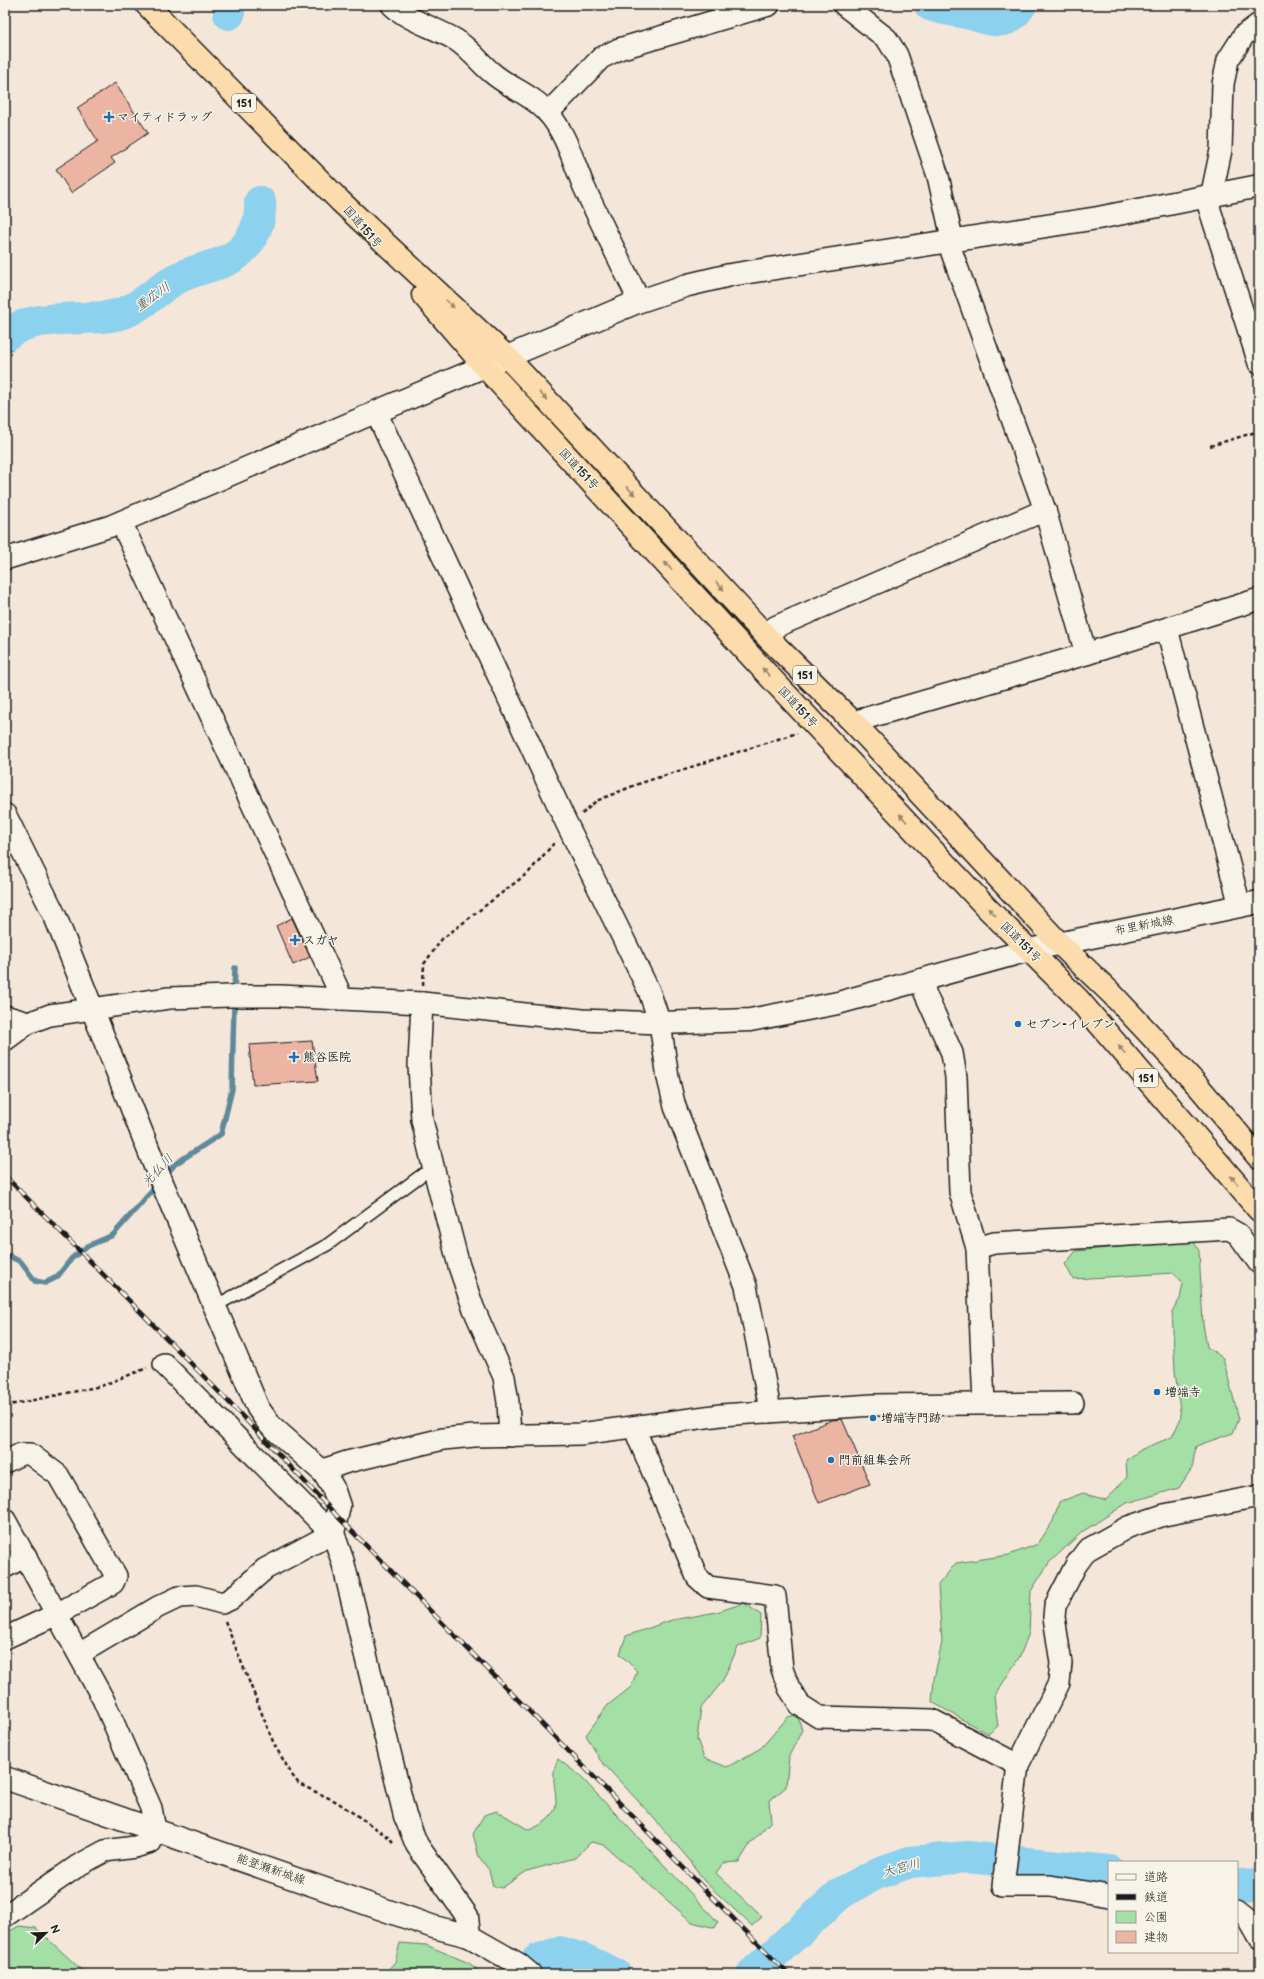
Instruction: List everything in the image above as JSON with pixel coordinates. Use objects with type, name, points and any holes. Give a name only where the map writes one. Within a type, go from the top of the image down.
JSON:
[{"type":"highway","name":"国道151号","points":[[147,5],[340,201],[507,357],[769,640],[853,722],[1060,943],[1112,994],[1199,1087],[1259,1158]]},
{"type":"highway","name":"国道151号","points":[[340,201],[485,367],[769,676],[1029,950],[1077,998],[1259,1210]]},
{"type":"street","points":[[392,5],[417,21],[455,39],[474,53],[491,72],[510,86],[535,101],[548,113],[558,128],[634,290],[637,302]]},
{"type":"street","points":[[548,113],[601,58],[619,49],[769,5]]},
{"type":"street","points":[[844,5],[887,39],[897,55],[938,176],[950,229],[952,253],[1044,510],[1086,654]]},
{"type":"street","points":[[1259,24],[1244,35],[1228,60],[1223,84],[1221,150],[1209,207],[1259,363]]},
{"type":"street","points":[[5,559],[121,522],[637,302],[688,285],[730,275],[1098,218],[1211,197],[1259,186]]},
{"type":"street","points":[[376,412],[564,818],[649,991],[660,1023],[668,1078],[675,1107],[746,1286],[768,1399],[769,1412]]},
{"type":"street","points":[[769,640],[775,627],[1044,510]]},
{"type":"street","points":[[121,522],[338,989],[340,999]]},
{"type":"street","points":[[853,722],[1086,654],[1259,599]]},
{"type":"street","points":[[1167,629],[1250,904]]},
{"type":"street","points":[[5,815],[55,916],[160,1178],[258,1408],[270,1424],[324,1474],[333,1488],[339,1506],[333,1527],[333,1533],[344,1562],[405,1816],[417,1845],[467,1916],[469,1936]]},
{"type":"street","name":"布里新城線","points":[[660,1023],[750,1020],[838,1003],[1029,950],[1250,904]]},
{"type":"street","points":[[924,979],[925,993],[952,1053],[956,1077],[960,1192],[977,1248],[984,1403]]},
{"type":"street","points":[[5,1040],[28,1023],[50,1015],[169,998],[237,996],[422,1003],[582,1020],[660,1023]]},
{"type":"street","points":[[422,1003],[419,1065],[422,1120],[459,1266],[473,1307],[504,1377],[508,1402],[510,1436]]},
{"type":"street","points":[[5,1016],[28,1023]]},
{"type":"street","points":[[977,1248],[994,1243],[1229,1229],[1238,1234],[1259,1263]]},
{"type":"street","points":[[164,1364],[328,1530],[333,1533]]},
{"type":"street","points":[[324,1474],[329,1468],[347,1462],[443,1439],[474,1436],[580,1434],[708,1417],[873,1405],[1073,1403]]},
{"type":"street","points":[[636,1427],[638,1437],[697,1576],[708,1587],[775,1596],[782,1669],[789,1688],[800,1705],[819,1717],[932,1720],[1018,1765]]},
{"type":"street","points":[[5,1462],[21,1454],[30,1454],[58,1475],[116,1576],[113,1583],[57,1614],[5,1638]]},
{"type":"street","points":[[1108,1896],[1050,1886],[1002,1886],[1018,1765],[1059,1683],[1061,1664],[1054,1617],[1055,1606],[1076,1565],[1088,1550],[1128,1527],[1164,1515],[1259,1496]]},
{"type":"street","points":[[5,1520],[103,1699],[151,1808],[155,1830],[151,1842],[135,1847],[105,1851],[79,1865],[5,1916]]},
{"type":"street","points":[[79,1654],[158,1607],[179,1597],[196,1596],[222,1603],[231,1599],[265,1569],[333,1533]]},
{"type":"street","points":[[5,1567],[26,1556]]},
{"type":"street","name":"能登瀬新城線","points":[[5,1778],[434,1926],[469,1936],[524,1969]]},
{"type":"street","points":[[1238,1910],[1247,1917],[1259,1938]]},
{"type":"lane","points":[[215,1306],[327,1246],[423,1174],[434,1170]]},
{"type":"path","points":[[1210,446],[1259,431]]},
{"type":"path","points":[[5,1406],[101,1386],[159,1364],[164,1364]]},
{"type":"path","points":[[222,1603],[223,1615],[254,1692],[258,1706],[274,1744],[292,1775],[299,1784],[337,1802],[387,1836],[396,1845]]},
{"type":"green space","points":[[1193,1240],[1199,1251],[1203,1324],[1207,1347],[1223,1358],[1239,1419],[1233,1433],[1196,1446],[1192,1468],[1179,1488],[1127,1503],[1082,1532],[1049,1563],[1031,1591],[1029,1633],[1020,1656],[994,1697],[998,1726],[988,1734],[932,1702],[934,1679],[942,1642],[938,1585],[956,1563],[1009,1555],[1038,1544],[1053,1521],[1059,1502],[1083,1493],[1106,1500],[1127,1477],[1126,1460],[1142,1449],[1172,1437],[1181,1418],[1175,1371],[1172,1311],[1180,1299],[1183,1283],[1174,1273],[1073,1279],[1065,1264],[1076,1251]]},
{"type":"green space","points":[[744,1603],[761,1615],[760,1638],[738,1647],[722,1682],[701,1708],[697,1739],[704,1758],[727,1767],[761,1748],[788,1717],[797,1714],[802,1730],[789,1756],[786,1787],[769,1801],[771,1821],[750,1844],[739,1862],[723,1863],[716,1873],[762,1917],[752,1926],[704,1881],[691,1862],[651,1815],[600,1760],[586,1735],[608,1705],[631,1687],[637,1671],[620,1654],[626,1636],[672,1620],[717,1612]]},
{"type":"green space","points":[[558,1759],[579,1775],[718,1922],[715,1928],[692,1922],[604,1845],[591,1842],[575,1858],[527,1871],[502,1888],[493,1886],[489,1870],[479,1857],[473,1834],[484,1815],[497,1811],[529,1830],[543,1823],[552,1815],[555,1807],[556,1798],[554,1770]]},
{"type":"green space","points":[[19,1926],[36,1928],[86,1974],[5,1974],[5,1934]]},
{"type":"green space","points":[[400,1943],[426,1945],[469,1963],[483,1974],[384,1974],[395,1962]]},
{"type":"building","points":[[115,83],[148,133],[111,158],[115,163],[71,193],[56,169],[98,141],[77,108]]},
{"type":"building","points":[[292,918],[310,957],[293,965],[276,926]]},
{"type":"building","points":[[312,1041],[318,1081],[253,1085],[249,1045]]},
{"type":"building","name":"門前組集会所","points":[[842,1419],[870,1484],[819,1503],[792,1436],[832,1420]]},
{"type":"waterway","name":"重広川","points":[[229,5],[229,14]]},
{"type":"waterway","name":"重広川","points":[[930,5],[998,20],[1006,19],[1011,16],[1021,5]]},
{"type":"waterway","name":"重広川","points":[[5,336],[15,329],[41,321],[111,316],[129,311],[174,280],[232,258],[246,246],[256,230],[260,211],[260,202]]},
{"type":"waterway","name":"光仏川","points":[[234,992],[235,968]]},
{"type":"waterway","name":"光仏川","points":[[165,1176],[175,1164],[221,1134],[232,1089],[234,1000]]},
{"type":"waterway","name":"光仏川","points":[[5,1254],[21,1262],[35,1281],[45,1283],[57,1277],[72,1258],[88,1246],[113,1235],[158,1184]]},
{"type":"waterway","name":"大宮川","points":[[752,1974],[841,1893],[878,1873],[910,1862],[967,1857],[1108,1871]]},
{"type":"waterway","name":"大宮川","points":[[1238,1885],[1259,1884]]},
{"type":"waterway","name":"大宮川","points":[[529,1974],[537,1960],[560,1952],[583,1959],[615,1974]]},
{"type":"railway","points":[[5,1176],[172,1344],[337,1516],[788,1974]]},
{"type":"place","name":"マイティドラッグ","points":[[109,117]]},
{"type":"place","name":"スガヤ","points":[[295,940]]},
{"type":"place","name":"セブン-イレブン","points":[[1018,1024]]},
{"type":"place","name":"熊谷医院","points":[[294,1057]]},
{"type":"place","name":"増端寺","points":[[1157,1392]]},
{"type":"place","name":"増端寺門跡","points":[[873,1418]]},
{"type":"place","name":"門前組集会所","points":[[831,1460]]}]
